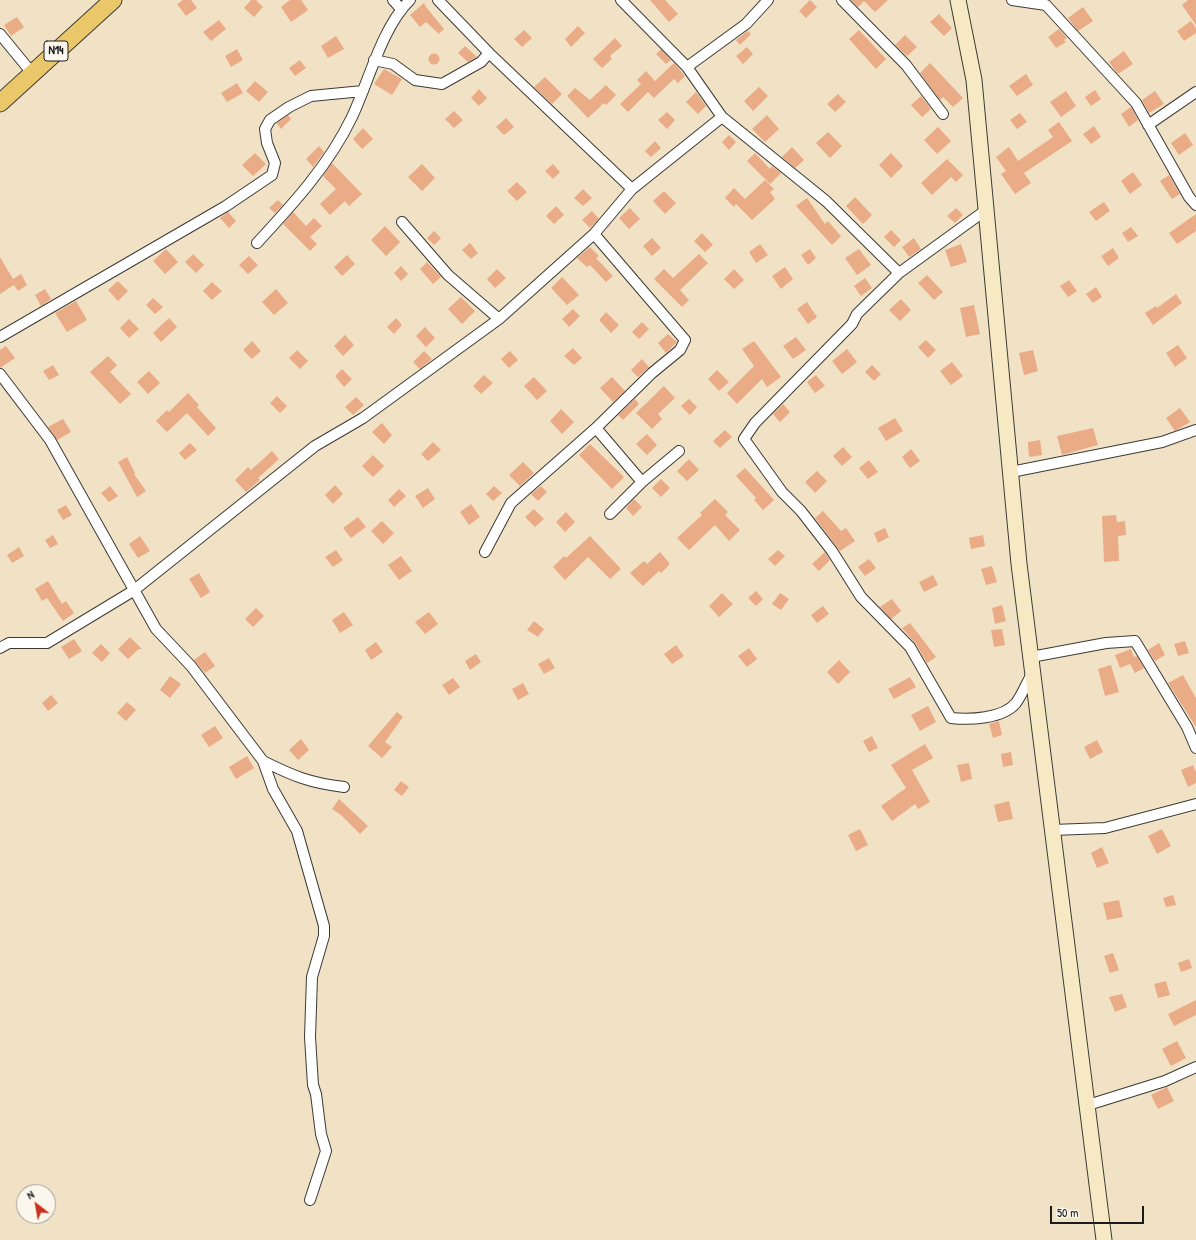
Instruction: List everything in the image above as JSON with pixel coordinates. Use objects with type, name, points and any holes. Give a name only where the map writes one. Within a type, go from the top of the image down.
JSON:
[{"type":"main road","name":"N14","points":[[0,103],[113,0]]},
{"type":"main road","points":[[958,0],[974,80],[1019,564],[1104,1240]]},
{"type":"street","points":[[393,0],[401,9]]},
{"type":"street","points":[[257,243],[302,195],[332,154],[352,116],[374,60],[401,9],[410,0]]},
{"type":"street","points":[[438,0],[489,53],[632,189]]},
{"type":"street","points":[[621,0],[687,67],[722,117],[826,202],[899,273]]},
{"type":"street","points":[[687,67],[746,24],[768,0]]},
{"type":"street","points":[[842,0],[906,65],[943,114]]},
{"type":"street","points":[[1012,0],[1046,5],[1136,103],[1196,205]]},
{"type":"street","points":[[0,34],[32,74]]},
{"type":"street","points":[[374,60],[393,64],[416,80],[442,84],[481,62],[489,53]]},
{"type":"street","points":[[0,337],[226,206],[272,175],[275,163],[267,143],[265,129],[270,120],[289,106],[311,96],[362,90]]},
{"type":"street","points":[[1148,125],[1196,92]]},
{"type":"street","points":[[0,648],[9,643],[47,643],[133,590],[315,446],[363,418],[499,319],[594,234],[632,189],[722,117]]},
{"type":"street","points":[[986,210],[899,273],[755,423],[744,439],[782,492],[801,511],[832,551],[861,597],[910,647],[951,718],[967,720],[997,715],[1015,704],[1033,672]]},
{"type":"street","points":[[402,222],[448,274],[499,319]]},
{"type":"street","points":[[485,552],[511,503],[596,428],[652,373],[680,350],[685,340],[594,234]]},
{"type":"street","points":[[0,374],[50,440],[156,629],[191,666],[263,761],[273,789],[298,831],[324,926],[324,936],[312,977],[310,1037],[312,1085],[316,1094],[321,1134],[326,1151],[310,1200]]},
{"type":"street","points":[[596,428],[642,482]]},
{"type":"street","points":[[1011,472],[1162,442],[1196,430]]},
{"type":"street","points":[[610,514],[642,482],[679,450]]},
{"type":"street","points":[[1031,657],[1106,643],[1135,641],[1187,727],[1196,748]]},
{"type":"street","points":[[263,761],[294,777],[322,785],[344,787]]},
{"type":"street","points":[[1053,830],[1105,828],[1196,804]]},
{"type":"street","points":[[1088,1105],[1165,1081],[1196,1067]]},
{"type":"building","points":[[183,0],[191,0],[197,8],[186,16],[177,4]]},
{"type":"building","points":[[251,0],[256,0],[263,7],[254,17],[244,8]]},
{"type":"building","points":[[290,0],[301,0],[308,10],[291,22],[281,7]]},
{"type":"building","points":[[650,0],[665,0],[678,14],[669,22]]},
{"type":"building","points":[[810,0],[817,7],[806,18],[799,11]]},
{"type":"building","points":[[851,0],[888,0],[875,12],[864,1],[858,7]]},
{"type":"building","points":[[1188,0],[1196,0],[1196,25],[1182,5]]},
{"type":"building","points":[[424,3],[444,29],[439,34],[426,22],[420,27],[410,15]]},
{"type":"building","points":[[1083,7],[1093,21],[1078,31],[1068,18]]},
{"type":"building","points":[[939,14],[952,28],[944,36],[930,22]]},
{"type":"building","points":[[17,17],[24,27],[11,36],[4,25]]},
{"type":"building","points":[[219,20],[226,29],[211,41],[203,32]]},
{"type":"building","points":[[1191,21],[1196,28],[1196,33],[1184,41],[1177,31]]},
{"type":"building","points":[[578,26],[585,33],[571,47],[565,39]]},
{"type":"building","points":[[1059,29],[1067,38],[1064,40],[1066,42],[1056,48],[1048,37]]},
{"type":"building","points":[[524,30],[532,38],[522,47],[514,39]]},
{"type":"building","points":[[859,30],[886,59],[876,69],[849,39]]},
{"type":"building","points":[[748,31],[751,34],[740,45],[736,40]]},
{"type":"building","points":[[905,35],[917,47],[907,56],[895,45]]},
{"type":"building","points":[[336,36],[344,49],[328,58],[321,46]]},
{"type":"building","points":[[615,38],[622,46],[610,56],[612,59],[602,68],[593,59]]},
{"type":"building","points":[[465,46],[477,57],[468,62],[458,53]]},
{"type":"building","points":[[747,47],[753,54],[743,64],[736,56]]},
{"type":"building","points":[[237,49],[243,60],[231,67],[225,56]]},
{"type":"building","points":[[661,49],[671,60],[666,64],[656,54]]},
{"type":"building","points":[[1124,51],[1133,64],[1118,74],[1109,62]]},
{"type":"building","points":[[434,53],[438,55],[440,59],[438,63],[434,65],[430,63],[428,59],[430,55]]},
{"type":"building","points":[[300,60],[306,68],[295,76],[289,68]]},
{"type":"building","points":[[674,63],[685,76],[678,83],[674,79],[654,98],[648,92],[628,112],[620,104],[641,84],[637,80],[646,71],[655,81]]},
{"type":"building","points":[[930,63],[963,98],[953,107],[943,97],[940,100],[920,73]]},
{"type":"building","points":[[384,69],[402,79],[392,95],[374,84]]},
{"type":"building","points":[[1026,74],[1033,85],[1017,96],[1009,86]]},
{"type":"building","points":[[545,77],[562,94],[552,104],[534,87]]},
{"type":"building","points":[[255,81],[268,92],[259,102],[246,91]]},
{"type":"building","points":[[237,83],[243,93],[227,102],[221,93]]},
{"type":"building","points":[[606,85],[616,95],[606,105],[604,103],[588,118],[567,96],[575,88],[590,100]]},
{"type":"building","points":[[759,87],[768,96],[753,111],[744,101]]},
{"type":"building","points":[[479,89],[487,98],[479,106],[471,98]]},
{"type":"building","points":[[1095,90],[1101,99],[1091,106],[1085,97]]},
{"type":"building","points":[[1066,91],[1076,106],[1061,117],[1050,102]]},
{"type":"building","points":[[1155,91],[1164,104],[1149,113],[1142,100]]},
{"type":"building","points":[[696,92],[706,106],[698,114],[686,102]]},
{"type":"building","points":[[838,94],[846,102],[835,112],[827,104]]},
{"type":"building","points":[[921,96],[931,109],[922,117],[911,105]]},
{"type":"building","points":[[1131,107],[1138,120],[1129,127],[1121,114]]},
{"type":"building","points":[[454,111],[463,120],[454,128],[445,119]]},
{"type":"building","points":[[667,112],[675,120],[667,129],[658,120]]},
{"type":"building","points":[[1020,113],[1027,122],[1017,129],[1010,120]]},
{"type":"building","points":[[288,115],[291,119],[281,129],[277,123]]},
{"type":"building","points":[[767,115],[779,129],[765,142],[752,129]]},
{"type":"building","points":[[506,118],[514,127],[504,135],[496,127]]},
{"type":"building","points":[[1059,122],[1072,141],[1024,173],[1031,183],[1015,194],[1001,174],[1006,171],[996,157],[1009,147],[1018,161],[1053,137],[1048,130]]},
{"type":"building","points":[[1094,126],[1101,137],[1091,144],[1083,134]]},
{"type":"building","points":[[938,127],[951,141],[937,154],[924,140]]},
{"type":"building","points":[[363,128],[373,139],[362,149],[353,139]]},
{"type":"building","points":[[828,132],[842,146],[830,158],[816,143]]},
{"type":"building","points":[[1185,133],[1193,145],[1179,155],[1171,143]]},
{"type":"building","points":[[729,135],[736,142],[729,150],[722,142]]},
{"type":"building","points":[[655,141],[661,148],[651,157],[645,151]]},
{"type":"building","points":[[319,146],[324,152],[313,167],[306,159]]},
{"type":"building","points":[[792,147],[804,160],[795,168],[782,157]]},
{"type":"building","points":[[255,153],[266,164],[253,176],[242,165]]},
{"type":"building","points":[[755,153],[770,169],[772,166],[781,173],[770,184],[747,161]]},
{"type":"building","points":[[891,153],[903,166],[891,178],[879,165]]},
{"type":"building","points":[[947,159],[963,175],[956,182],[951,177],[932,195],[921,183]]},
{"type":"building","points":[[332,163],[362,194],[349,206],[345,201],[330,215],[320,204],[336,189],[323,176]]},
{"type":"building","points":[[422,164],[435,178],[422,191],[408,177]]},
{"type":"building","points":[[553,164],[560,172],[553,179],[545,171]]},
{"type":"building","points":[[1133,172],[1142,185],[1130,194],[1121,181]]},
{"type":"building","points":[[1169,175],[1180,194],[1172,199],[1160,181]]},
{"type":"building","points":[[765,180],[774,189],[770,192],[775,199],[752,220],[736,204],[734,207],[725,198],[734,188],[745,199]]},
{"type":"building","points":[[517,182],[527,192],[517,201],[507,191]]},
{"type":"building","points":[[583,189],[592,198],[583,206],[574,198]]},
{"type":"building","points":[[664,191],[676,203],[665,214],[653,201]]},
{"type":"building","points":[[855,197],[872,215],[863,224],[846,206]]},
{"type":"building","points":[[807,198],[825,224],[828,221],[841,236],[832,245],[796,206]]},
{"type":"building","points":[[278,200],[283,205],[275,213],[269,208]]},
{"type":"building","points":[[1104,202],[1110,211],[1096,221],[1089,212]]},
{"type":"building","points":[[556,206],[564,215],[554,224],[546,216]]},
{"type":"building","points":[[630,208],[640,219],[629,229],[619,218]]},
{"type":"building","points":[[956,208],[963,215],[955,223],[947,216]]},
{"type":"building","points":[[592,211],[599,219],[590,228],[582,220]]},
{"type":"building","points":[[228,212],[236,221],[229,228],[220,218]]},
{"type":"building","points":[[293,212],[306,226],[314,218],[322,226],[310,237],[317,244],[310,251],[283,224]]},
{"type":"building","points":[[1196,214],[1196,231],[1177,244],[1169,233]]},
{"type":"building","points":[[385,226],[400,242],[386,256],[371,240]]},
{"type":"building","points":[[1131,227],[1138,236],[1128,242],[1122,233]]},
{"type":"building","points":[[891,230],[901,240],[894,247],[884,237]]},
{"type":"building","points":[[434,231],[441,238],[434,245],[427,238]]},
{"type":"building","points":[[702,233],[713,245],[705,252],[694,241]]},
{"type":"building","points":[[652,238],[661,248],[652,256],[643,246]]},
{"type":"building","points":[[914,238],[921,249],[909,257],[902,247]]},
{"type":"building","points":[[470,243],[478,253],[471,259],[462,250]]},
{"type":"building","points":[[760,244],[768,255],[756,263],[749,252]]},
{"type":"building","points":[[961,244],[967,262],[951,267],[945,250]]},
{"type":"building","points":[[590,247],[599,256],[596,258],[613,276],[606,282],[590,265],[587,267],[577,258]]},
{"type":"building","points":[[1113,248],[1119,258],[1108,266],[1101,256]]},
{"type":"building","points":[[166,249],[178,262],[165,274],[153,261]]},
{"type":"building","points":[[810,249],[816,258],[808,265],[801,255]]},
{"type":"building","points":[[859,249],[871,265],[857,275],[845,258]]},
{"type":"building","points":[[193,254],[204,265],[196,273],[185,262]]},
{"type":"building","points":[[699,254],[708,263],[680,290],[689,300],[682,307],[654,279],[664,269],[673,278]]},
{"type":"building","points":[[347,255],[355,264],[342,276],[334,267]]},
{"type":"building","points":[[249,256],[258,265],[248,274],[239,265]]},
{"type":"building","points":[[0,257],[13,279],[21,274],[27,285],[18,291],[14,285],[0,294]]},
{"type":"building","points":[[427,262],[441,277],[433,284],[420,269]]},
{"type":"building","points":[[401,266],[408,274],[401,281],[394,273]]},
{"type":"building","points":[[785,267],[793,279],[781,289],[772,276]]},
{"type":"building","points":[[497,269],[506,278],[495,288],[487,279]]},
{"type":"building","points":[[734,269],[744,280],[734,289],[724,279]]},
{"type":"building","points":[[927,275],[943,292],[934,300],[918,283]]},
{"type":"building","points":[[562,277],[579,295],[567,305],[551,288]]},
{"type":"building","points":[[865,278],[872,288],[861,296],[854,286]]},
{"type":"building","points":[[1069,280],[1077,291],[1068,297],[1060,286]]},
{"type":"building","points":[[118,281],[128,291],[118,301],[108,290]]},
{"type":"building","points":[[212,282],[222,291],[212,300],[203,291]]},
{"type":"building","points":[[1096,287],[1102,297],[1093,303],[1086,294]]},
{"type":"building","points":[[45,289],[51,299],[41,306],[35,295]]},
{"type":"building","points":[[276,289],[288,303],[274,315],[262,302]]},
{"type":"building","points":[[1176,294],[1182,303],[1153,325],[1145,313],[1156,306],[1157,308]]},
{"type":"building","points":[[461,297],[475,311],[462,324],[448,309]]},
{"type":"building","points":[[153,298],[163,307],[155,314],[146,305]]},
{"type":"building","points":[[901,299],[911,310],[900,321],[889,310]]},
{"type":"building","points":[[76,301],[87,320],[67,332],[55,313]]},
{"type":"building","points":[[807,302],[817,317],[808,324],[797,309]]},
{"type":"building","points":[[974,305],[980,334],[966,337],[960,308]]},
{"type":"building","points":[[573,309],[580,316],[569,327],[562,319]]},
{"type":"building","points":[[606,312],[619,325],[611,333],[599,320]]},
{"type":"building","points":[[169,318],[177,327],[161,342],[153,333]]},
{"type":"building","points":[[396,318],[402,325],[394,334],[387,327]]},
{"type":"building","points":[[129,319],[139,329],[129,338],[120,328]]},
{"type":"building","points":[[642,322],[649,329],[639,339],[632,332]]},
{"type":"building","points":[[425,327],[435,338],[426,347],[416,336]]},
{"type":"building","points":[[668,334],[677,342],[666,353],[658,343]]},
{"type":"building","points":[[345,335],[354,345],[343,356],[334,346]]},
{"type":"building","points":[[796,337],[806,350],[793,359],[783,346]]},
{"type":"building","points":[[926,340],[936,350],[928,358],[918,347]]},
{"type":"building","points":[[252,341],[261,351],[252,359],[243,350]]},
{"type":"building","points":[[754,341],[781,377],[767,387],[762,379],[737,404],[727,393],[754,366],[742,349]]},
{"type":"building","points":[[1178,345],[1187,358],[1175,367],[1166,353]]},
{"type":"building","points":[[6,346],[15,358],[0,368],[0,350]]},
{"type":"building","points":[[573,348],[582,358],[574,365],[564,356]]},
{"type":"building","points":[[847,349],[857,362],[842,374],[832,361]]},
{"type":"building","points":[[297,350],[308,361],[300,369],[289,358]]},
{"type":"building","points":[[1033,350],[1038,371],[1024,375],[1019,353]]},
{"type":"building","points":[[424,351],[432,359],[420,369],[413,362]]},
{"type":"building","points":[[510,351],[518,360],[509,368],[501,359]]},
{"type":"building","points":[[108,356],[117,365],[110,372],[131,394],[120,404],[90,372]]},
{"type":"building","points":[[642,359],[649,367],[638,377],[631,370]]},
{"type":"building","points":[[952,362],[963,376],[951,385],[940,371]]},
{"type":"building","points":[[53,365],[59,375],[49,380],[43,371]]},
{"type":"building","points":[[872,365],[881,374],[874,381],[865,372]]},
{"type":"building","points":[[342,369],[352,379],[344,387],[335,376]]},
{"type":"building","points":[[717,370],[729,382],[719,391],[708,379]]},
{"type":"building","points":[[149,371],[160,383],[148,394],[137,382]]},
{"type":"building","points":[[484,375],[493,383],[481,394],[473,386]]},
{"type":"building","points":[[816,375],[825,386],[815,393],[807,382]]},
{"type":"building","points":[[534,377],[547,391],[537,400],[524,386]]},
{"type":"building","points":[[612,377],[625,391],[613,402],[600,388]]},
{"type":"building","points":[[664,386],[675,398],[658,414],[662,419],[652,429],[636,413]]},
{"type":"building","points":[[188,393],[199,405],[197,407],[216,428],[208,436],[187,413],[167,432],[156,421],[167,410],[169,412]]},
{"type":"building","points":[[277,396],[287,406],[280,413],[270,403]]},
{"type":"building","points":[[356,397],[364,405],[353,415],[345,407]]},
{"type":"building","points":[[635,399],[639,404],[623,420],[618,415]]},
{"type":"building","points":[[689,399],[697,407],[690,415],[681,406]]},
{"type":"building","points":[[783,404],[790,412],[780,422],[773,414]]},
{"type":"building","points":[[1180,408],[1190,422],[1175,431],[1166,418]]},
{"type":"building","points":[[561,409],[574,422],[562,434],[550,421]]},
{"type":"building","points":[[895,418],[903,431],[886,441],[878,428]]},
{"type":"building","points":[[63,419],[71,432],[57,440],[48,427]]},
{"type":"building","points":[[382,423],[392,435],[384,444],[372,432]]},
{"type":"building","points":[[1093,428],[1098,445],[1062,455],[1057,436]]},
{"type":"building","points":[[725,430],[732,437],[720,448],[713,441]]},
{"type":"building","points":[[647,434],[657,445],[647,455],[636,444]]},
{"type":"building","points":[[1040,440],[1042,455],[1029,457],[1028,442]]},
{"type":"building","points":[[433,442],[441,450],[428,461],[421,454]]},
{"type":"building","points":[[190,443],[197,450],[185,460],[179,453]]},
{"type":"building","points":[[590,444],[624,477],[612,489],[579,455]]},
{"type":"building","points":[[843,447],[852,457],[842,466],[833,456]]},
{"type":"building","points":[[911,449],[920,461],[910,468],[902,457]]},
{"type":"building","points":[[272,451],[279,459],[258,478],[260,480],[246,492],[235,480],[248,467],[251,470]]},
{"type":"building","points":[[373,455],[384,466],[373,477],[362,466]]},
{"type":"building","points":[[127,457],[135,473],[134,474],[146,491],[137,497],[118,462]]},
{"type":"building","points":[[689,459],[699,470],[687,481],[677,471]]},
{"type":"building","points":[[869,460],[878,472],[868,479],[859,468]]},
{"type":"building","points":[[523,462],[534,473],[520,486],[509,475]]},
{"type":"building","points":[[745,468],[774,500],[763,510],[754,500],[756,498],[736,476]]},
{"type":"building","points":[[817,471],[827,481],[815,493],[805,482]]},
{"type":"building","points":[[661,479],[670,488],[661,497],[652,488]]},
{"type":"building","points":[[335,485],[343,494],[333,504],[325,495]]},
{"type":"building","points":[[110,486],[118,496],[109,502],[101,493]]},
{"type":"building","points":[[494,486],[502,493],[493,501],[486,494]]},
{"type":"building","points":[[541,486],[547,492],[538,501],[531,494]]},
{"type":"building","points":[[428,488],[435,499],[423,508],[415,496]]},
{"type":"building","points":[[399,489],[406,496],[394,507],[388,500]]},
{"type":"building","points":[[634,499],[642,507],[633,516],[626,508]]},
{"type":"building","points":[[715,499],[728,512],[725,515],[740,530],[729,541],[715,525],[689,550],[677,538],[702,515],[700,513]]},
{"type":"building","points":[[471,504],[480,517],[469,525],[460,512]]},
{"type":"building","points":[[66,505],[72,515],[63,520],[57,510]]},
{"type":"building","points":[[534,509],[544,519],[535,527],[525,517]]},
{"type":"building","points":[[823,511],[841,531],[846,528],[855,541],[840,551],[815,518]]},
{"type":"building","points":[[566,512],[575,522],[565,532],[556,522]]},
{"type":"building","points":[[1116,515],[1117,522],[1125,521],[1126,535],[1118,536],[1119,561],[1104,562],[1102,516]]},
{"type":"building","points":[[358,517],[366,527],[351,538],[343,528]]},
{"type":"building","points":[[382,521],[394,533],[383,544],[371,531]]},
{"type":"building","points":[[885,528],[889,537],[878,543],[874,533]]},
{"type":"building","points":[[53,535],[58,544],[50,548],[45,540]]},
{"type":"building","points":[[983,535],[985,546],[971,549],[969,538]]},
{"type":"building","points":[[140,536],[150,551],[138,558],[129,544]]},
{"type":"building","points":[[590,536],[621,569],[610,579],[588,557],[565,580],[553,567],[564,556],[566,558]]},
{"type":"building","points":[[19,547],[24,556],[12,563],[7,555]]},
{"type":"building","points":[[336,550],[343,560],[333,567],[325,557]]},
{"type":"building","points":[[778,550],[785,556],[775,566],[768,559]]},
{"type":"building","points":[[660,552],[670,564],[661,573],[659,571],[643,586],[630,573],[644,561],[647,564]]},
{"type":"building","points":[[825,552],[830,560],[819,571],[812,564]]},
{"type":"building","points":[[401,556],[412,571],[399,580],[388,565]]},
{"type":"building","points":[[869,559],[876,568],[865,576],[858,567]]},
{"type":"building","points":[[992,566],[997,582],[986,585],[981,569]]},
{"type":"building","points":[[199,573],[210,592],[201,598],[189,579]]},
{"type":"building","points":[[933,575],[938,585],[924,592],[919,582]]},
{"type":"building","points":[[48,581],[62,604],[66,601],[74,613],[63,621],[47,598],[42,601],[35,589]]},
{"type":"building","points":[[756,591],[763,599],[756,606],[748,598]]},
{"type":"building","points":[[722,593],[733,604],[719,617],[709,606]]},
{"type":"building","points":[[780,593],[789,599],[781,610],[772,604]]},
{"type":"building","points":[[892,599],[901,611],[891,619],[880,607]]},
{"type":"building","points":[[1002,605],[1006,621],[995,624],[992,608]]},
{"type":"building","points":[[823,606],[829,614],[817,623],[811,615]]},
{"type":"building","points":[[256,608],[264,616],[253,627],[245,619]]},
{"type":"building","points":[[344,612],[353,625],[340,633],[332,620]]},
{"type":"building","points":[[429,612],[438,624],[425,634],[415,622]]},
{"type":"building","points":[[534,621],[544,629],[538,637],[527,630]]},
{"type":"building","points":[[910,623],[936,657],[927,663],[916,644],[902,628]]},
{"type":"building","points":[[1002,629],[1005,645],[994,647],[991,630]]},
{"type":"building","points":[[130,637],[142,649],[139,649],[128,659],[118,649]]},
{"type":"building","points":[[74,639],[82,651],[69,659],[61,647]]},
{"type":"building","points":[[1185,641],[1189,653],[1178,656],[1174,644]]},
{"type":"building","points":[[376,642],[383,652],[371,660],[365,650]]},
{"type":"building","points":[[1159,643],[1165,655],[1155,661],[1148,650]]},
{"type":"building","points":[[101,644],[110,653],[102,662],[92,653]]},
{"type":"building","points":[[676,645],[684,656],[672,664],[664,654]]},
{"type":"building","points":[[749,648],[757,659],[747,667],[738,656]]},
{"type":"building","points":[[1131,649],[1134,657],[1137,656],[1144,668],[1135,673],[1130,664],[1120,668],[1115,655]]},
{"type":"building","points":[[205,652],[215,666],[205,673],[194,660]]},
{"type":"building","points":[[476,654],[481,662],[470,670],[465,661]]},
{"type":"building","points":[[549,658],[555,668],[544,674],[538,664]]},
{"type":"building","points":[[839,660],[850,672],[838,684],[827,672]]},
{"type":"building","points":[[1111,665],[1119,692],[1105,696],[1098,669]]},
{"type":"building","points":[[1183,675],[1196,698],[1196,727],[1168,683]]},
{"type":"building","points":[[170,676],[181,684],[170,698],[160,690]]},
{"type":"building","points":[[910,677],[916,687],[894,699],[888,689]]},
{"type":"building","points":[[453,678],[460,687],[449,695],[442,685]]},
{"type":"building","points":[[523,683],[529,694],[518,700],[512,689]]},
{"type":"building","points":[[51,695],[58,703],[48,711],[42,703]]},
{"type":"building","points":[[127,702],[136,710],[126,721],[117,713]]},
{"type":"building","points":[[928,706],[936,722],[920,731],[911,715]]},
{"type":"building","points":[[397,712],[403,717],[385,742],[392,747],[382,758],[368,746]]},
{"type":"building","points":[[999,721],[1002,735],[993,738],[989,724]]},
{"type":"building","points":[[215,726],[223,738],[209,747],[201,735]]},
{"type":"building","points":[[872,736],[878,748],[869,752],[863,741]]},
{"type":"building","points":[[301,739],[309,750],[298,760],[289,750]]},
{"type":"building","points":[[1097,740],[1103,752],[1090,759],[1084,747]]},
{"type":"building","points":[[925,744],[933,758],[912,770],[930,802],[918,809],[915,804],[892,821],[881,806],[906,788],[891,765]]},
{"type":"building","points":[[1011,752],[1013,765],[1003,767],[1001,754]]},
{"type":"building","points":[[247,756],[254,768],[236,779],[229,767]]},
{"type":"building","points":[[969,763],[972,779],[961,782],[957,765]]},
{"type":"building","points":[[1193,765],[1196,772],[1196,783],[1188,787],[1181,770]]},
{"type":"building","points":[[401,781],[409,787],[402,796],[394,790]]},
{"type":"building","points":[[339,799],[368,826],[360,834],[341,815],[332,809]]},
{"type":"building","points":[[1009,801],[1013,819],[998,822],[994,805]]},
{"type":"building","points":[[860,829],[868,845],[856,851],[848,835]]},
{"type":"building","points":[[1162,829],[1171,846],[1157,854],[1148,836]]},
{"type":"building","points":[[1102,847],[1109,863],[1097,868],[1091,853]]},
{"type":"building","points":[[1173,895],[1176,905],[1166,907],[1163,898]]},
{"type":"building","points":[[1119,900],[1123,917],[1107,920],[1103,903]]},
{"type":"building","points":[[1113,953],[1119,970],[1110,973],[1104,956]]},
{"type":"building","points":[[1189,959],[1192,968],[1181,972],[1178,963]]},
{"type":"building","points":[[1166,981],[1170,995],[1158,998],[1154,984]]},
{"type":"building","points":[[1122,994],[1127,1007],[1115,1012],[1109,997]]},
{"type":"building","points":[[1196,1000],[1196,1015],[1174,1026],[1168,1014]]},
{"type":"building","points":[[1177,1041],[1186,1058],[1171,1066],[1162,1049]]},
{"type":"building","points":[[1167,1087],[1174,1101],[1158,1109],[1151,1095]]}]
